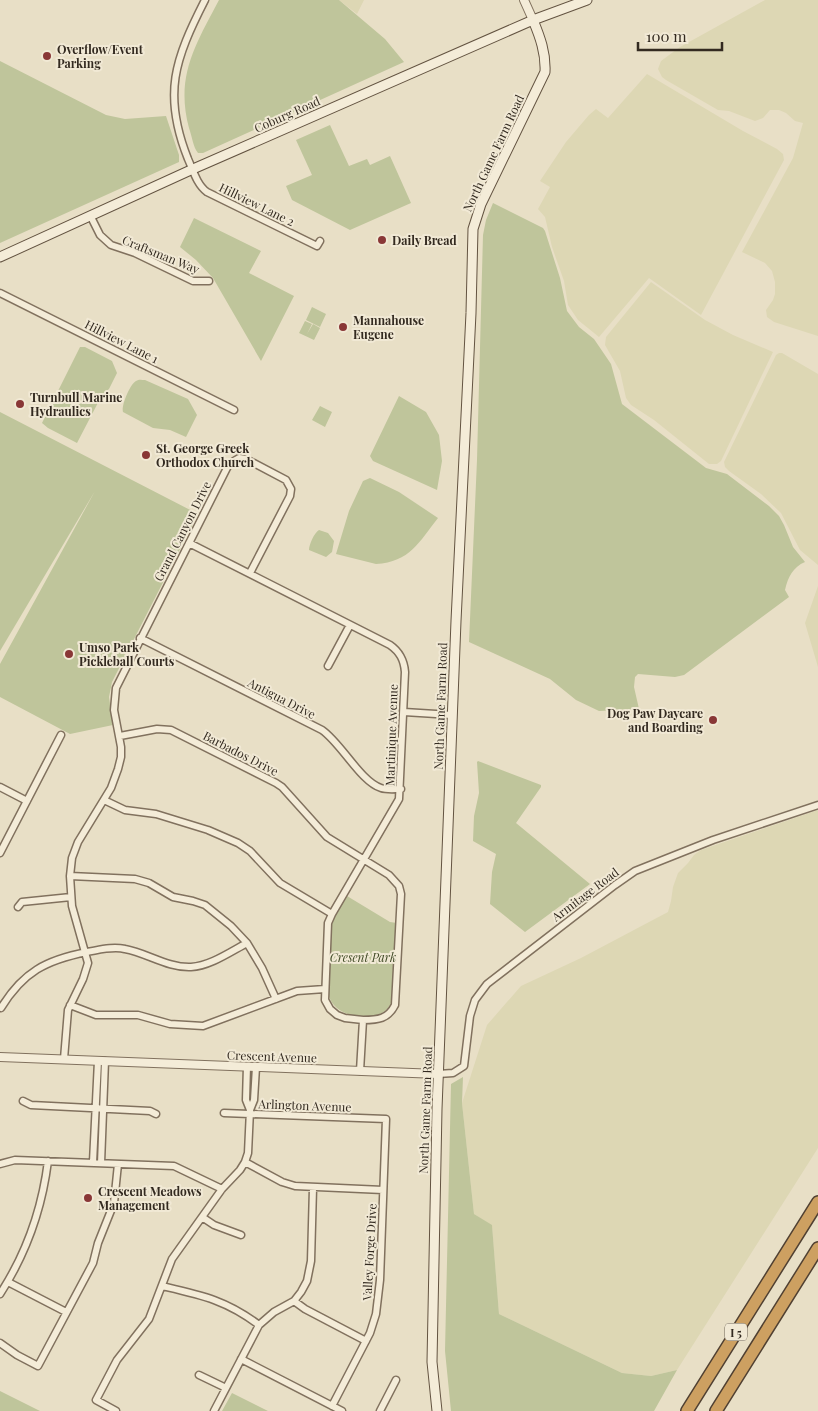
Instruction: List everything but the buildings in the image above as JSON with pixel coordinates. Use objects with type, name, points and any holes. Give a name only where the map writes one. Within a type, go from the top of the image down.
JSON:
[{"type":"highway","name":"I 5","points":[[687,1411],[818,1202]]},
{"type":"highway","name":"I 5","points":[[716,1411],[818,1248]]},
{"type":"main road","name":"Coburg Road","points":[[0,257],[193,169],[533,20],[587,0]]},
{"type":"main road","name":"North Game Farm Road","points":[[437,1411],[432,1362],[438,1074],[473,229],[481,204],[545,72],[544,52],[533,20]]},
{"type":"street","points":[[193,169],[176,121],[174,101],[175,77],[185,40],[205,0]]},
{"type":"street","points":[[524,0],[533,20]]},
{"type":"street","name":"Hillview Lane 2","points":[[193,169],[202,188],[207,192],[317,246],[320,241]]},
{"type":"street","name":"Craftsman Way","points":[[91,216],[100,235],[111,245],[134,253],[193,281],[209,281]]},
{"type":"street","name":"Hillview Lane 1","points":[[0,293],[234,410]]},
{"type":"street","name":"Grand Canyon Drive","points":[[86,952],[76,925],[71,897],[70,876],[72,858],[76,847],[113,784],[120,763],[120,736],[114,710],[116,688],[229,464],[239,458],[286,480],[291,489],[290,496],[250,573]]},
{"type":"street","name":"Martinique Avenue","points":[[189,542],[393,647],[402,656],[405,672],[400,799],[328,923],[325,1000],[334,1013],[345,1018],[364,1020]]},
{"type":"street","points":[[328,666],[350,625]]},
{"type":"street","name":"Antigua Drive","points":[[140,638],[322,730],[371,783],[381,788],[401,790]]},
{"type":"street","points":[[404,712],[452,715]]},
{"type":"street","name":"Barbados Drive","points":[[120,736],[162,729],[171,730],[279,784],[327,837],[392,877],[401,891],[395,1003],[390,1015],[379,1020],[364,1020]]},
{"type":"street","points":[[0,853],[61,735]]},
{"type":"street","points":[[0,786],[27,801]]},
{"type":"street","points":[[104,800],[125,810],[156,814],[208,830],[238,843],[250,851],[280,883],[332,914]]},
{"type":"street","name":"Armitage Road","points":[[438,1074],[453,1073],[464,1066],[470,1016],[475,1000],[487,984],[615,885],[635,871],[714,840],[818,805]]},
{"type":"street","points":[[70,876],[125,878],[144,881],[173,897],[205,905],[231,926],[247,943],[262,968],[276,999]]},
{"type":"street","points":[[18,908],[22,902],[71,897]]},
{"type":"street","points":[[1,1008],[17,986],[34,971],[52,961],[86,952],[111,948],[125,949],[177,965],[190,967],[210,962],[247,943]]},
{"type":"street","points":[[64,1059],[66,1020],[70,1005],[86,970],[88,963],[86,952]]},
{"type":"street","points":[[70,1005],[96,1015],[138,1015],[170,1024],[203,1026],[301,991],[324,989]]},
{"type":"street","points":[[360,1071],[364,1020]]},
{"type":"street","name":"Crescent Avenue","points":[[0,1057],[438,1074]]},
{"type":"street","points":[[101,1163],[100,1109],[102,1061]]},
{"type":"street","points":[[116,1411],[96,1400],[117,1360],[149,1319],[172,1259],[222,1189],[245,1162],[248,1153],[250,1112],[246,1100],[252,1067]]},
{"type":"street","points":[[23,1101],[31,1105],[150,1112],[156,1114]]},
{"type":"street","points":[[93,1162],[100,1109]]},
{"type":"street","name":"Arlington Avenue","points":[[224,1113],[250,1112],[386,1119]]},
{"type":"street","name":"Valley Forge Drive","points":[[332,1406],[375,1320],[379,1295],[386,1119]]},
{"type":"street","points":[[0,1164],[12,1160],[177,1166],[222,1189]]},
{"type":"street","points":[[0,1294],[28,1241],[35,1222],[45,1185],[48,1161]]},
{"type":"street","points":[[245,1162],[286,1184],[295,1186],[383,1190]]},
{"type":"street","points":[[0,1343],[38,1366],[92,1265],[98,1243],[114,1206],[118,1164]]},
{"type":"street","points":[[214,1411],[259,1325],[274,1312],[294,1300],[305,1285],[310,1267],[313,1188]]},
{"type":"street","points":[[202,1217],[214,1225],[241,1235]]},
{"type":"street","points":[[8,1282],[66,1312]]},
{"type":"street","points":[[162,1286],[218,1300],[241,1312],[259,1325]]},
{"type":"street","points":[[294,1300],[305,1309],[366,1341]]},
{"type":"street","points":[[241,1360],[342,1411]]},
{"type":"street","points":[[199,1375],[226,1388]]},
{"type":"street","points":[[380,1411],[396,1380]]},
{"type":"shaded area","points":[[339,0],[364,0],[357,14]]},
{"type":"shaded area","points":[[765,0],[818,0],[818,336],[774,322],[767,317],[766,310],[775,294],[775,282],[772,271],[765,263],[742,252],[793,158],[803,123],[795,121],[779,110],[770,110],[763,118],[755,121],[729,111],[718,110],[666,80],[658,69],[661,61],[680,47]]},
{"type":"shaded area","points":[[647,74],[777,149],[783,154],[784,160],[701,315],[649,278],[599,337],[578,320],[568,305],[564,281],[552,247],[545,217],[538,209],[550,187],[540,181],[566,142],[589,115],[596,109],[608,118]]},
{"type":"shaded area","points":[[651,282],[705,320],[733,335],[773,352],[721,461],[717,464],[709,464],[654,420],[631,405],[626,398],[620,371],[605,345],[606,337]]},
{"type":"shaded area","points":[[779,353],[818,374],[818,565],[800,550],[781,513],[761,494],[729,471],[725,467],[724,462],[776,355]]},
{"type":"shaded area","points":[[818,586],[818,667],[805,623]]},
{"type":"shaded area","points":[[818,810],[818,1148],[677,1370],[651,1376],[622,1373],[499,1314],[492,1226],[474,1214],[462,1103],[487,1025],[521,986],[581,958],[668,912],[678,873],[701,850]]},
{"type":"green space","points":[[219,0],[339,0],[385,39],[404,62],[203,153],[198,153],[189,128],[185,109],[186,76],[196,46]]},
{"type":"green space","points":[[0,61],[106,115],[125,119],[166,116],[179,155],[179,162],[0,243]]},
{"type":"green space","points":[[330,125],[349,166],[367,159],[370,165],[390,156],[411,203],[350,230],[292,200],[286,186],[312,175],[296,140]]},
{"type":"green space","points":[[493,203],[543,228],[545,231],[560,278],[567,311],[579,327],[594,339],[611,364],[622,404],[706,468],[727,474],[769,506],[779,516],[793,547],[805,562],[797,567],[789,577],[785,590],[789,597],[684,675],[675,677],[638,674],[635,677],[634,687],[639,709],[599,711],[576,700],[550,679],[469,642],[477,460],[483,235],[486,220]]},
{"type":"green space","points":[[194,218],[261,251],[249,273],[294,296],[261,361],[213,278],[180,247]]},
{"type":"green space","points":[[312,307],[326,314],[320,327],[306,320]]},
{"type":"green space","points":[[305,321],[312,324],[307,334],[313,324],[320,328],[314,340],[299,333]]},
{"type":"green space","points":[[80,347],[85,347],[112,361],[117,373],[109,389],[102,395],[77,443],[42,423]]},
{"type":"green space","points":[[137,380],[145,380],[188,399],[197,415],[186,437],[170,430],[153,428],[123,412],[125,400],[131,386]]},
{"type":"green space","points":[[399,396],[426,412],[439,435],[442,461],[437,490],[373,461],[370,456]]},
{"type":"green space","points":[[320,406],[332,412],[325,427],[312,420]]},
{"type":"green space","points":[[0,412],[198,514],[112,682],[109,697],[113,725],[70,734],[0,697],[0,664],[95,491],[0,651]]},
{"type":"green space","points":[[370,478],[399,492],[438,518],[419,543],[406,555],[388,562],[376,564],[336,554],[349,511],[363,481]]},
{"type":"green space","points":[[319,530],[328,533],[334,541],[332,552],[326,557],[309,550],[312,539]]},
{"type":"green space","points":[[478,761],[541,785],[516,823],[590,884],[525,932],[490,904],[492,872],[496,854],[473,841],[474,816],[479,793]]},
{"type":"green space","name":"Cresent Park","points":[[347,896],[390,922],[397,923],[392,1001],[387,1009],[380,1014],[361,1017],[351,1015],[342,1012],[330,999],[328,985],[332,922],[336,912]]},
{"type":"green space","points":[[463,1077],[462,1103],[474,1214],[492,1225],[499,1314],[622,1373],[651,1376],[677,1370],[654,1411],[451,1411],[445,1351],[451,1084]]},
{"type":"green space","points":[[0,1391],[40,1411],[0,1411]]},
{"type":"green space","points":[[232,1393],[268,1411],[222,1411]]},
{"type":"place","name":"Overflow/Event Parking","points":[[47,56]]},
{"type":"place","name":"Daily Bread","points":[[382,240]]},
{"type":"place","name":"Mannahouse Eugene","points":[[343,327]]},
{"type":"place","name":"Turnbull Marine Hydraulics","points":[[20,404]]},
{"type":"place","name":"St. George Greek Orthodox Church","points":[[146,455]]},
{"type":"place","name":"Umso Park Pickleball Courts","points":[[69,654]]},
{"type":"place","name":"Dog Paw Daycare and Boarding","points":[[713,720]]},
{"type":"place","name":"Crescent Meadows Management","points":[[88,1198]]}]
